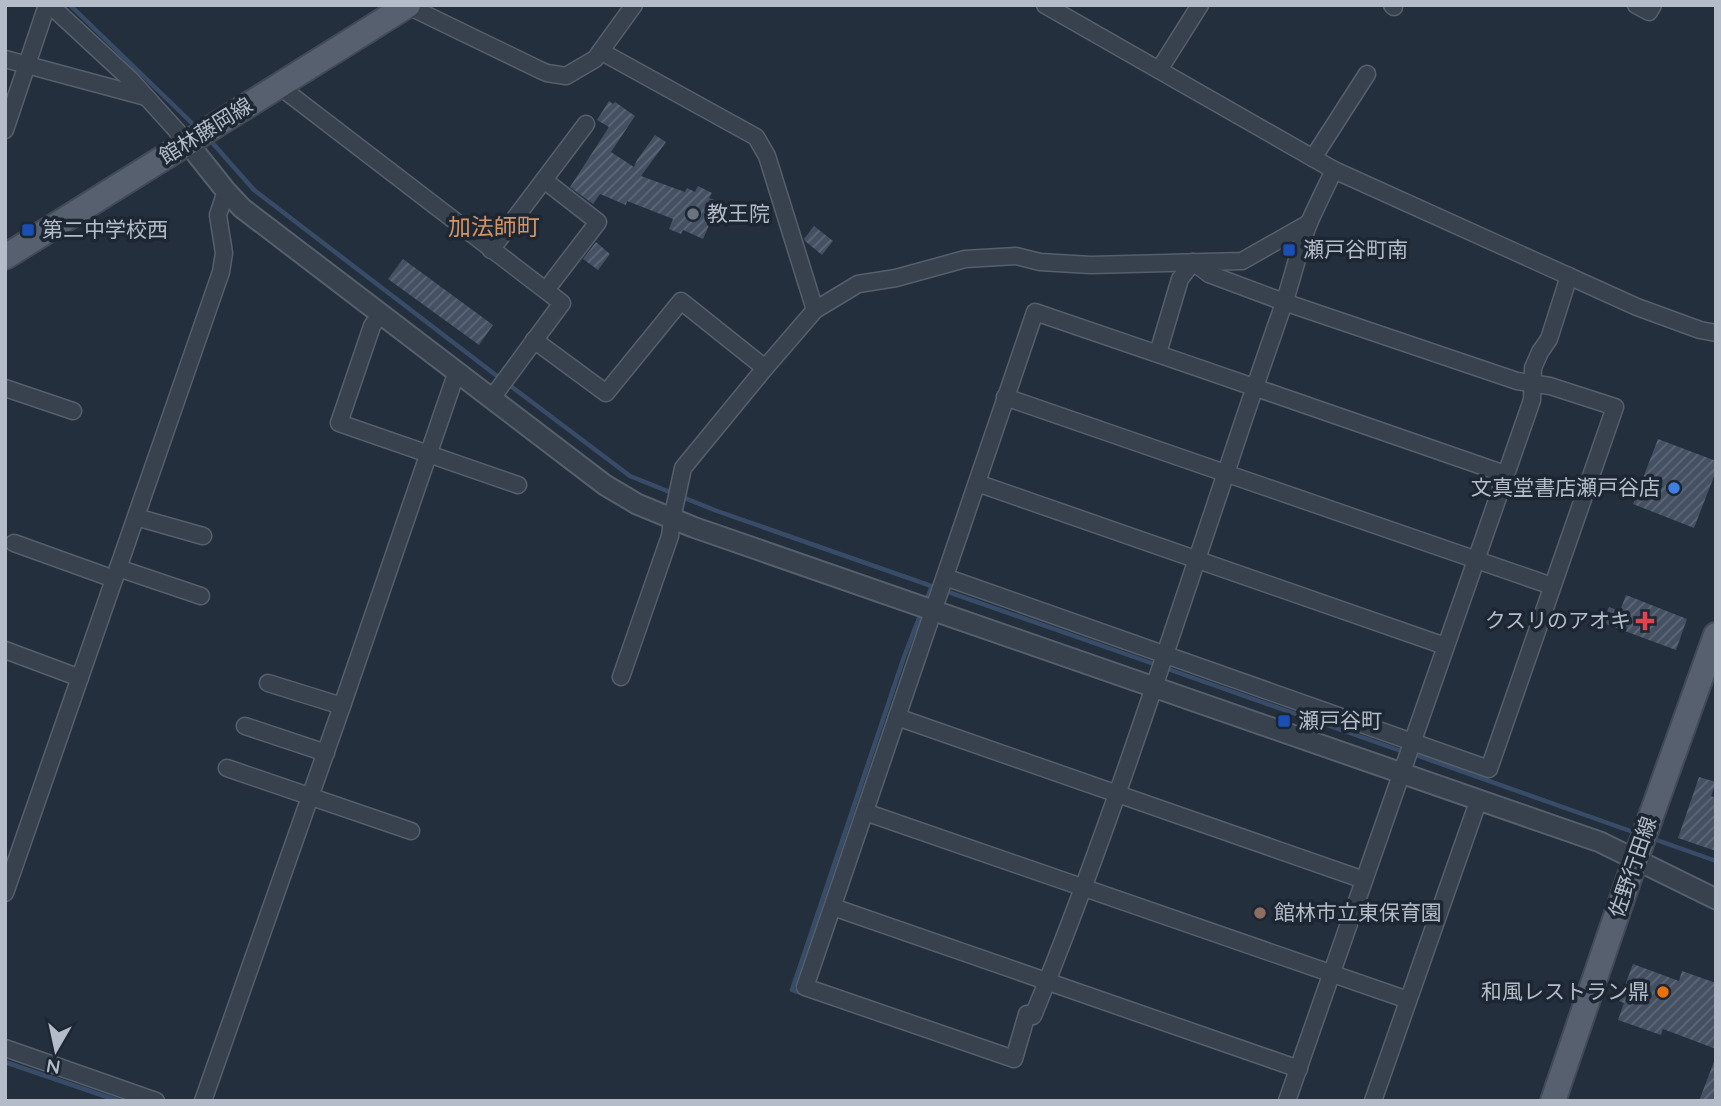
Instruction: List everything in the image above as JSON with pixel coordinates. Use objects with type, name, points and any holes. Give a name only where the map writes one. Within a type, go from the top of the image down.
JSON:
[{"type":"main road","name":"館林藤岡線","points":[[5,257],[407,5]]},
{"type":"main road","name":"佐野行田線","points":[[1553,1101],[1716,635]]},
{"type":"street","points":[[5,130],[49,5],[131,80],[242,208],[606,485],[637,504],[671,519],[1600,842],[1716,900]]},
{"type":"street","points":[[407,5],[547,73],[566,76],[602,52],[634,5]]},
{"type":"street","points":[[1045,5],[1334,170],[1637,307],[1700,330],[1716,333]]},
{"type":"street","points":[[1159,70],[1199,5]]},
{"type":"street","points":[[1636,5],[1649,12],[1653,5]]},
{"type":"street","points":[[602,52],[756,137],[767,156],[816,310]]},
{"type":"street","points":[[5,59],[146,97]]},
{"type":"street","points":[[1313,158],[1367,74]]},
{"type":"street","points":[[278,86],[562,303],[492,398]]},
{"type":"street","points":[[491,250],[586,124]]},
{"type":"street","points":[[1334,170],[1309,223],[1284,302],[1254,388],[1196,559],[1165,655],[1116,793],[1048,981],[1033,1016],[1027,1014],[1014,1059],[805,987],[1035,312],[1158,353],[1254,388],[1505,474]]},
{"type":"street","points":[[544,180],[598,222],[546,290]]},
{"type":"street","points":[[5,893],[221,272],[224,253],[218,215],[226,191]]},
{"type":"street","points":[[621,677],[670,536],[671,519],[683,468],[816,310],[858,284],[895,278],[965,258],[1016,256],[1040,262],[1091,265],[1242,261],[1309,223]]},
{"type":"street","points":[[945,577],[1489,769],[1615,407],[1550,386],[1517,382],[1284,302],[1209,274],[1193,262]]},
{"type":"street","points":[[1158,353],[1180,279],[1193,262]]},
{"type":"street","points":[[1287,1101],[1532,400],[1534,368],[1549,339],[1569,276]]},
{"type":"street","points":[[534,340],[606,393],[681,301],[765,368]]},
{"type":"street","points":[[381,313],[372,326],[339,423],[517,485]]},
{"type":"street","points":[[203,1101],[457,371]]},
{"type":"street","points":[[5,388],[73,411]]},
{"type":"street","points":[[1005,397],[1552,586]]},
{"type":"street","points":[[977,483],[1445,646]]},
{"type":"street","points":[[136,517],[203,536]]},
{"type":"street","points":[[14,543],[201,596]]},
{"type":"street","points":[[5,650],[80,678]]},
{"type":"street","points":[[268,684],[342,706]]},
{"type":"street","points":[[897,717],[1364,880]]},
{"type":"street","points":[[245,726],[326,753]]},
{"type":"street","points":[[227,768],[411,831]]},
{"type":"street","points":[[1373,1101],[1479,799]]},
{"type":"street","points":[[865,812],[1408,1000]]},
{"type":"street","points":[[833,907],[1299,1069]]},
{"type":"street","points":[[5,1048],[156,1101]]},
{"type":"building","points":[[609,101],[613,104],[615,102],[635,116],[611,152],[634,167],[655,135],[666,142],[641,176],[685,192],[687,188],[695,192],[698,186],[712,193],[709,198],[719,202],[703,239],[683,230],[681,234],[669,229],[673,219],[627,201],[626,205],[600,194],[593,204],[570,187],[609,127],[597,120]]},
{"type":"building","points":[[814,226],[833,241],[822,255],[804,239]]},
{"type":"building","points":[[596,242],[610,254],[598,270],[583,259]]},
{"type":"building","points":[[403,259],[493,325],[479,345],[388,279]]},
{"type":"building","name":"文真堂書店瀬戸谷店","points":[[1658,439],[1716,461],[1716,471],[1694,528],[1633,504]]},
{"type":"building","name":"クスリのアオキ","points":[[1626,595],[1687,619],[1676,650],[1603,623],[1609,607],[1620,611]]},
{"type":"building","points":[[1699,777],[1716,782],[1711,796],[1716,798],[1716,851],[1678,838]]},
{"type":"building","points":[[1633,964],[1679,981],[1682,971],[1716,983],[1716,1049],[1663,1029],[1661,1035],[1618,1020],[1624,1003],[1619,1001]]},
{"type":"building","points":[[1715,1059],[1716,1101],[1699,1101]]},
{"type":"waterway","points":[[70,5],[197,128]]},
{"type":"waterway","points":[[209,139],[254,190],[501,379]]},
{"type":"waterway","points":[[508,384],[630,476],[717,511],[1157,665]]},
{"type":"waterway","points":[[926,601],[932,586]]},
{"type":"waterway","points":[[806,995],[792,990],[921,613]]},
{"type":"waterway","points":[[1165,668],[1404,752]]},
{"type":"waterway","points":[[1413,754],[1636,833]]},
{"type":"waterway","points":[[1651,838],[1716,861]]},
{"type":"waterway","points":[[5,1062],[119,1101]]},
{"type":"place","name":"教王院","points":[[693,214]]},
{"type":"place","name":"第二中学校西","points":[[28,230]]},
{"type":"place","name":"瀬戸谷町南","points":[[1289,250]]},
{"type":"place","name":"文真堂書店瀬戸谷店","points":[[1674,488]]},
{"type":"place","name":"クスリのアオキ","points":[[1645,621]]},
{"type":"place","name":"瀬戸谷町","points":[[1284,721]]},
{"type":"place","name":"館林市立東保育園","points":[[1260,913]]},
{"type":"place","name":"和風レストラン鼎","points":[[1663,992]]},
{"type":"district","name":"加法師町","points":[[494,227]]}]
